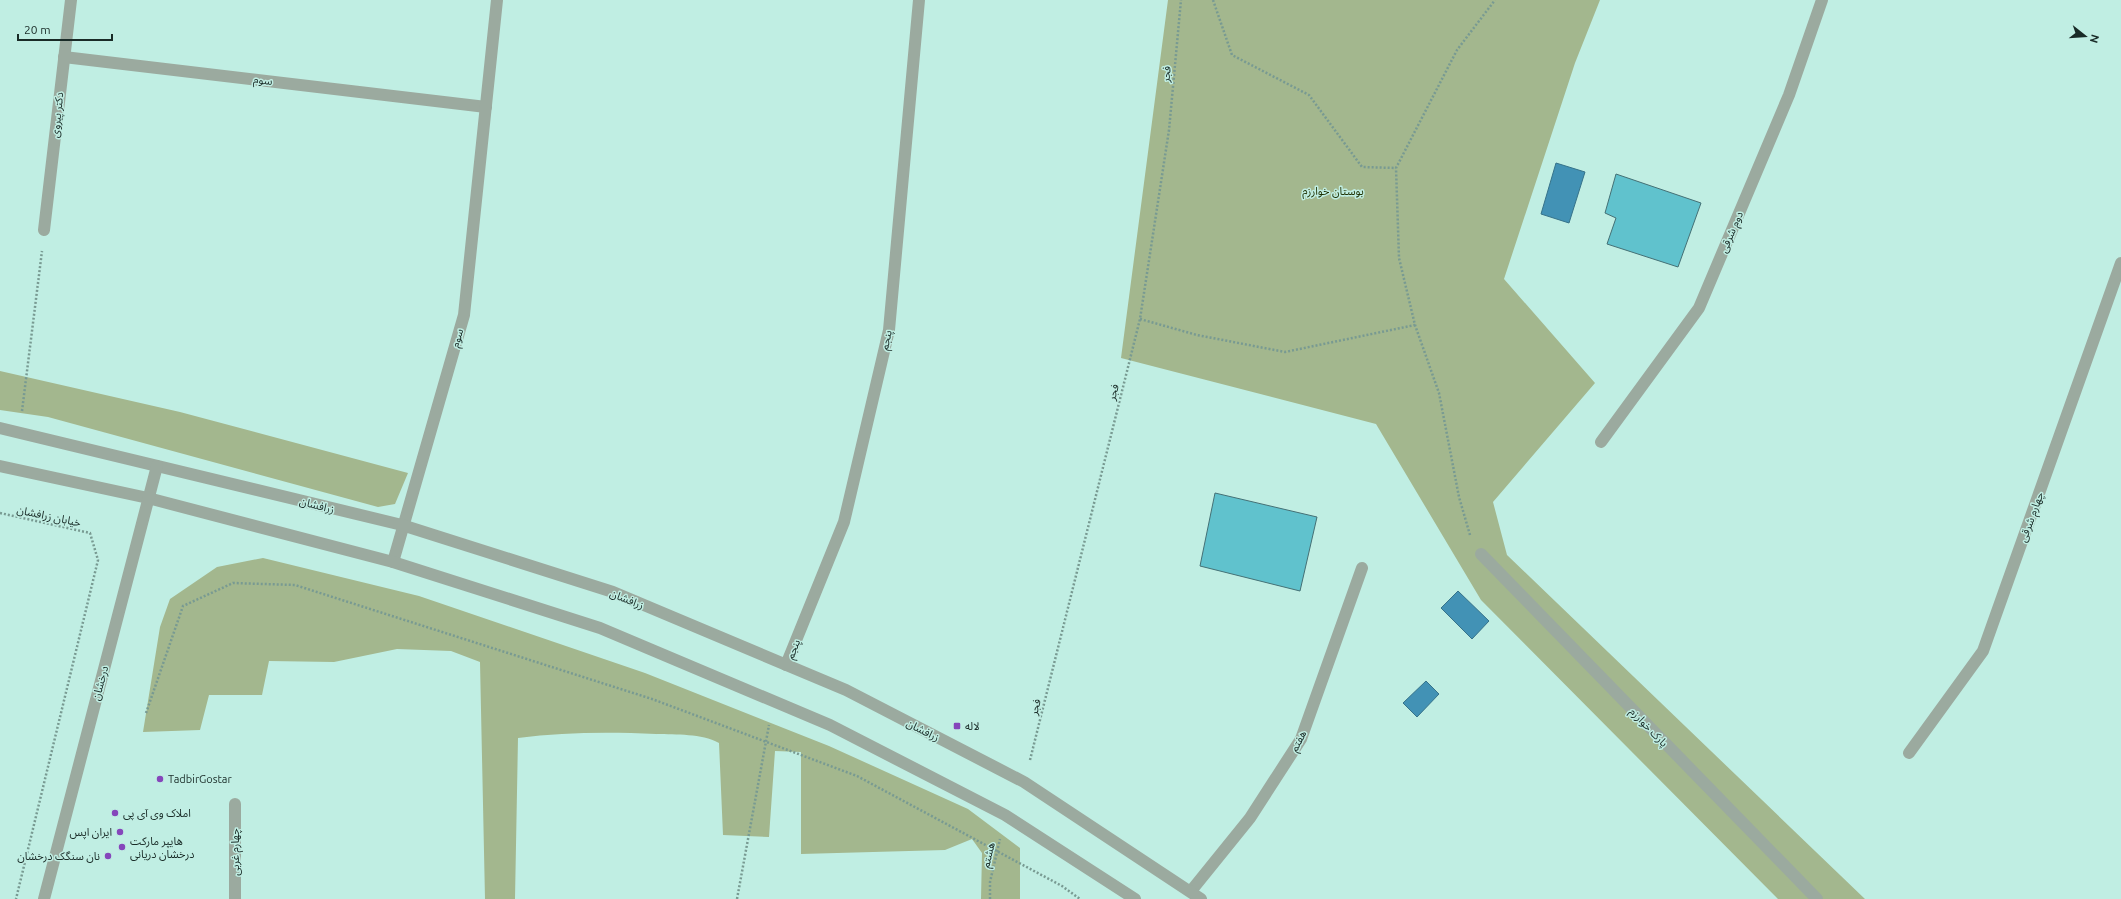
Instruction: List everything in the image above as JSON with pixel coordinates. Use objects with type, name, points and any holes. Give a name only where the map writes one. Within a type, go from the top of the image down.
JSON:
[{"type":"street","name":"دکتر پیروی","points":[[44,230],[71,0]]},
{"type":"street","name":"سوم","points":[[393,562],[402,525],[464,315],[497,0]]},
{"type":"street","name":"پنجم","points":[[786,665],[844,522],[889,330],[919,0]]},
{"type":"street","name":"دوم شرقی","points":[[1601,442],[1699,308],[1789,94],[1822,0]]},
{"type":"street","name":"سوم","points":[[64,57],[486,106]]},
{"type":"street","name":"چهارم شرقی","points":[[1908,753],[1983,651],[2121,263]]},
{"type":"street","name":"زرافشان","points":[[0,428],[402,525],[613,592],[846,690],[1024,782],[1201,899]]},
{"type":"street","points":[[0,466],[148,498],[393,562],[600,628],[830,724],[1005,815],[1135,899]]},
{"type":"street","name":"درخشان","points":[[44,899],[157,466]]},
{"type":"street","name":"پارک خوارزم","points":[[1481,554],[1816,899]]},
{"type":"street","name":"هفتم","points":[[1191,891],[1250,818],[1301,739],[1362,568]]},
{"type":"street","name":"چهارم غربی","points":[[235,804],[235,899]]},
{"type":"path","name":"فجر","points":[[1024,782],[1140,320],[1169,130],[1181,0]]},
{"type":"path","points":[[1213,0],[1232,55],[1309,94],[1362,167],[1396,168]]},
{"type":"path","points":[[1481,554],[1470,536],[1459,497],[1439,394],[1415,325],[1399,258],[1396,168],[1457,50],[1495,0]]},
{"type":"path","points":[[19,433],[44,230]]},
{"type":"path","points":[[1140,320],[1197,335],[1285,352],[1415,325]]},
{"type":"path","name":"خیابان زرافشان","points":[[0,514],[90,532],[98,560],[16,899]]},
{"type":"path","points":[[146,713],[183,606],[233,583],[295,585],[652,699],[856,776],[1062,886],[1080,899]]},
{"type":"path","points":[[737,899],[773,700]]},
{"type":"path","name":"هشتم","points":[[990,899],[990,882],[1005,815]]},
{"type":"green space","name":"بوستان خوارزم","points":[[1168,0],[1600,0],[1575,63],[1504,279],[1595,383],[1493,502],[1507,555],[1865,899],[1778,899],[1481,600],[1376,424],[1121,358]]},
{"type":"green space","points":[[0,371],[180,412],[408,473],[395,504],[378,507],[48,417],[0,410]]},
{"type":"green space","points":[[263,558],[419,596],[645,673],[829,746],[968,809],[1020,848],[1020,899],[981,899],[982,853],[972,839],[945,850],[801,854],[801,752],[775,751],[769,837],[723,835],[719,743],[705,738],[689,735],[605,733],[518,738],[515,899],[485,899],[480,662],[451,651],[397,649],[334,662],[269,661],[262,695],[209,695],[200,730],[143,732],[160,627],[170,599],[217,567]]},
{"type":"water","points":[[1556,163],[1585,172],[1569,223],[1541,214]]},
{"type":"water","points":[[1458,591],[1489,621],[1472,639],[1441,608]]},
{"type":"water","points":[[1426,681],[1439,694],[1417,717],[1403,703]]},
{"type":"building","points":[[1616,174],[1701,203],[1678,267],[1607,244],[1616,218],[1605,213]]},
{"type":"building","points":[[1215,493],[1317,517],[1300,591],[1200,566]]},
{"type":"place","name":"لاله","points":[[957,726]]},
{"type":"place","name":"TadbirGostar","points":[[160,779]]},
{"type":"place","name":"املاک وی آی پی","points":[[115,813]]},
{"type":"place","name":"ایران اپس","points":[[120,832]]},
{"type":"place","name":"هایپر مارکت درخشان دریانی","points":[[122,847]]},
{"type":"place","name":"نان سنگک درخشان","points":[[108,856]]}]
